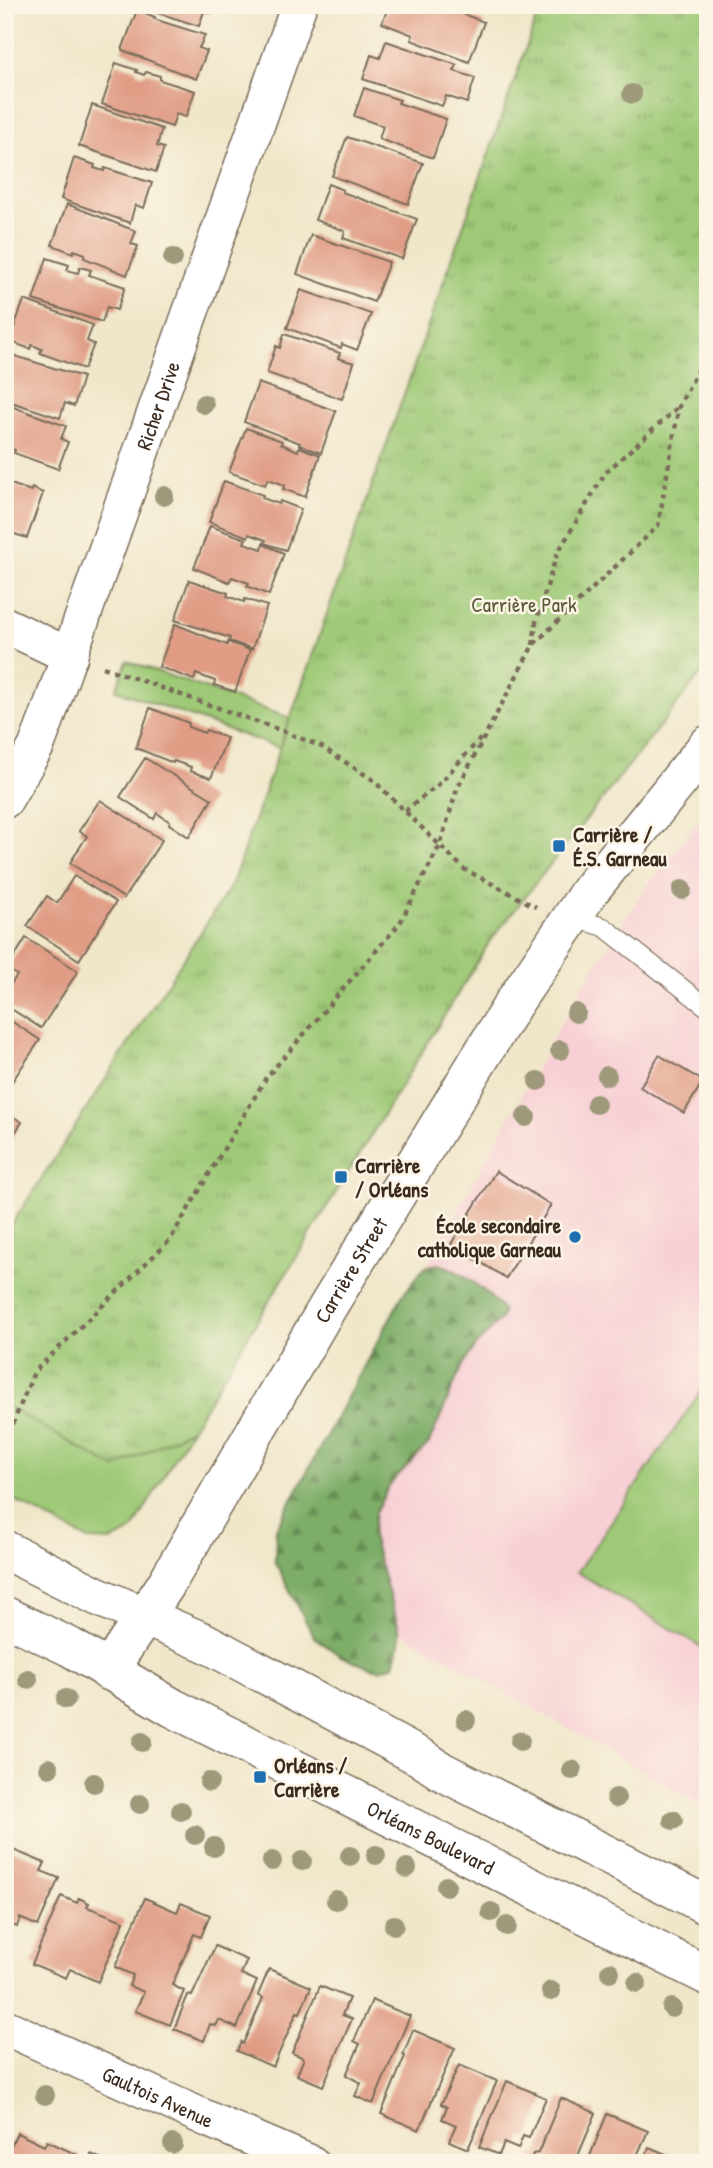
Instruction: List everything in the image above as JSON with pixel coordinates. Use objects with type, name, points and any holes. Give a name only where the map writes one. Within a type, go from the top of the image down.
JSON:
[{"type":"main road","name":"Carrière Street","points":[[108,1671],[146,1616],[327,1308],[513,1004],[568,921],[708,745]]},
{"type":"main road","points":[[5,1550],[97,1596],[206,1643],[422,1758],[441,1771],[708,1906]]},
{"type":"main road","name":"Orléans Boulevard","points":[[5,1616],[70,1647],[173,1709],[708,1976]]},
{"type":"street","name":"Richer Drive","points":[[5,800],[36,747],[70,656],[299,5]]},
{"type":"street","points":[[5,625],[70,656]]},
{"type":"street","name":"Gaultois Avenue","points":[[5,2027],[311,2163]]},
{"type":"lane","points":[[568,921],[604,927],[708,1008]]},
{"type":"path","points":[[5,1443],[34,1372],[170,1240],[266,1078],[400,923],[440,845],[457,789],[533,645],[658,526],[679,406],[708,351]]},
{"type":"path","points":[[533,645],[536,622],[557,554],[605,473],[679,406]]},
{"type":"path","points":[[70,656],[320,746],[372,779],[464,869],[568,921]]},
{"type":"path","points":[[405,811],[438,785],[486,732]]},
{"type":"shaded area","name":"École secondaire catholique Garneau","points":[[708,809],[708,1809],[326,1589],[305,1487],[581,988],[644,890]]},
{"type":"green space","name":"Carrière Park","points":[[541,5],[708,5],[708,665],[490,941],[191,1429],[115,1468],[5,1405],[5,1235],[232,884]]},
{"type":"green space","points":[[127,661],[290,718],[279,748],[116,690]]},
{"type":"green space","points":[[438,1264],[474,1283],[503,1311],[501,1319],[475,1346],[462,1366],[429,1443],[390,1484],[375,1513],[372,1537],[399,1629],[399,1646],[394,1665],[380,1670],[341,1656],[314,1637],[275,1562],[276,1529],[402,1296],[425,1267]]},
{"type":"green space","points":[[708,1381],[708,1651],[577,1572]]},
{"type":"green space","points":[[5,1405],[115,1468],[191,1429],[132,1531],[111,1541],[89,1540],[5,1495]]},
{"type":"building","points":[[214,5],[211,13],[204,11],[199,26],[136,6]]},
{"type":"building","points":[[389,5],[440,5],[484,22],[469,62],[411,40],[413,35],[382,23]]},
{"type":"building","points":[[137,10],[155,17],[154,19],[205,35],[199,48],[207,51],[196,79],[122,50]]},
{"type":"building","points":[[386,41],[457,65],[454,71],[475,78],[467,103],[446,96],[442,106],[363,79],[371,55],[380,58]]},
{"type":"building","points":[[116,63],[144,75],[146,72],[160,76],[160,80],[195,91],[186,117],[176,114],[172,127],[102,104]]},
{"type":"building","points":[[364,88],[446,119],[433,158],[379,139],[383,126],[354,116]]},
{"type":"building","points":[[92,105],[162,129],[157,146],[164,148],[156,172],[79,146]]},
{"type":"building","points":[[347,137],[423,163],[408,204],[332,176]]},
{"type":"building","points":[[74,158],[95,165],[94,168],[104,171],[105,168],[152,183],[144,208],[135,205],[130,223],[61,199]]},
{"type":"building","points":[[328,184],[343,190],[342,192],[417,219],[402,259],[343,238],[345,231],[315,220]]},
{"type":"building","points":[[67,204],[136,231],[131,244],[138,246],[127,275],[84,258],[85,254],[74,250],[73,253],[52,245]]},
{"type":"building","points":[[311,235],[389,262],[374,302],[297,274]]},
{"type":"building","points":[[47,258],[69,265],[67,270],[78,273],[80,267],[91,270],[89,275],[125,287],[117,310],[107,307],[102,322],[33,300]]},
{"type":"building","points":[[301,290],[371,314],[357,350],[342,344],[341,348],[287,328]]},
{"type":"building","points":[[24,300],[93,325],[87,341],[94,344],[84,369],[40,353],[42,349],[32,345],[30,349],[9,341]]},
{"type":"building","points":[[284,334],[340,353],[338,358],[354,363],[342,399],[267,373],[276,346],[280,348]]},
{"type":"building","points":[[5,353],[83,377],[74,406],[65,403],[60,418],[5,400]]},
{"type":"building","points":[[258,383],[336,411],[321,453],[244,422]]},
{"type":"building","points":[[5,404],[66,426],[61,439],[68,442],[58,469],[14,453],[15,450],[5,446]]},
{"type":"building","points":[[246,428],[282,441],[281,444],[298,451],[299,447],[320,455],[305,497],[283,489],[285,485],[268,479],[265,485],[229,472]]},
{"type":"building","points":[[224,481],[263,495],[262,498],[301,509],[286,550],[264,543],[266,540],[249,534],[248,537],[209,522]]},
{"type":"building","points":[[5,482],[43,493],[27,538],[5,531]]},
{"type":"building","points":[[210,526],[246,539],[244,543],[262,549],[263,544],[284,553],[269,595],[247,586],[249,583],[232,577],[229,582],[194,568]]},
{"type":"building","points":[[189,580],[228,593],[227,596],[244,602],[245,599],[267,606],[252,649],[229,641],[230,638],[175,620]]},
{"type":"building","points":[[175,624],[227,645],[228,642],[250,650],[235,692],[214,685],[215,681],[196,674],[194,680],[159,667]]},
{"type":"building","points":[[150,708],[189,723],[188,727],[227,738],[211,778],[190,771],[191,767],[136,748]]},
{"type":"building","points":[[145,758],[212,799],[189,837],[157,813],[154,819],[120,797]]},
{"type":"building","points":[[100,800],[162,840],[124,898],[70,863],[87,836],[79,831]]},
{"type":"building","points":[[74,876],[116,902],[79,960],[27,926],[47,896],[57,903]]},
{"type":"building","points":[[26,938],[78,971],[41,1028],[5,1005],[5,993],[17,975],[7,969]]},
{"type":"building","points":[[5,1017],[40,1040],[5,1092]]},
{"type":"building","points":[[659,1055],[703,1081],[684,1113],[640,1087]]},
{"type":"building","points":[[5,1112],[22,1122],[5,1148]]},
{"type":"building","points":[[496,1171],[551,1205],[506,1278],[451,1244]]},
{"type":"building","points":[[8,1848],[45,1863],[41,1871],[59,1878],[38,1926],[20,1918],[17,1927],[5,1922],[5,1854]]},
{"type":"building","points":[[61,1896],[77,1903],[79,1898],[89,1903],[87,1907],[124,1921],[98,1982],[70,1969],[66,1978],[32,1964]]},
{"type":"building","points":[[145,1898],[177,1912],[181,1903],[210,1915],[201,1937],[194,1934],[172,1985],[184,1991],[170,2025],[135,2011],[144,1992],[129,1986],[133,1975],[115,1967]]},
{"type":"building","points":[[215,1946],[247,1960],[241,1974],[257,1981],[237,2028],[219,2020],[216,2026],[210,2024],[204,2041],[174,2029],[188,1995],[192,1996]]},
{"type":"building","points":[[269,1969],[311,1987],[273,2067],[237,2051],[241,2042],[243,2044],[263,1998],[258,1995]]},
{"type":"building","points":[[320,1986],[349,1998],[342,2015],[352,2019],[323,2086],[297,2075],[304,2058],[292,2053]]},
{"type":"building","points":[[372,2000],[410,2016],[373,2104],[355,2096],[361,2083],[346,2075],[360,2044],[354,2041]]},
{"type":"building","points":[[413,2030],[455,2048],[419,2130],[381,2114]]},
{"type":"building","points":[[459,2065],[497,2081],[468,2149],[449,2141],[456,2125],[442,2119],[447,2107],[441,2104]]},
{"type":"building","points":[[507,2081],[546,2098],[529,2138],[523,2136],[518,2149],[504,2143],[499,2155],[479,2147]]},
{"type":"building","points":[[561,2098],[596,2113],[575,2163],[529,2163],[533,2154],[538,2153]]},
{"type":"building","points":[[607,2114],[648,2131],[632,2163],[587,2163]]},
{"type":"building","points":[[17,2133],[44,2146],[47,2141],[80,2156],[77,2163],[5,2163]]},
{"type":"building","points":[[649,2147],[687,2163],[643,2163]]},
{"type":"building","points":[[91,2154],[110,2163],[88,2163]]},
{"type":"place","name":"Carrière / É.S. Garneau","points":[[559,846]]},
{"type":"place","name":"Carrière / Orléans","points":[[341,1177]]},
{"type":"place","name":"École secondaire catholique Garneau","points":[[575,1237]]},
{"type":"place","name":"Orléans / Carrière","points":[[260,1777]]}]
